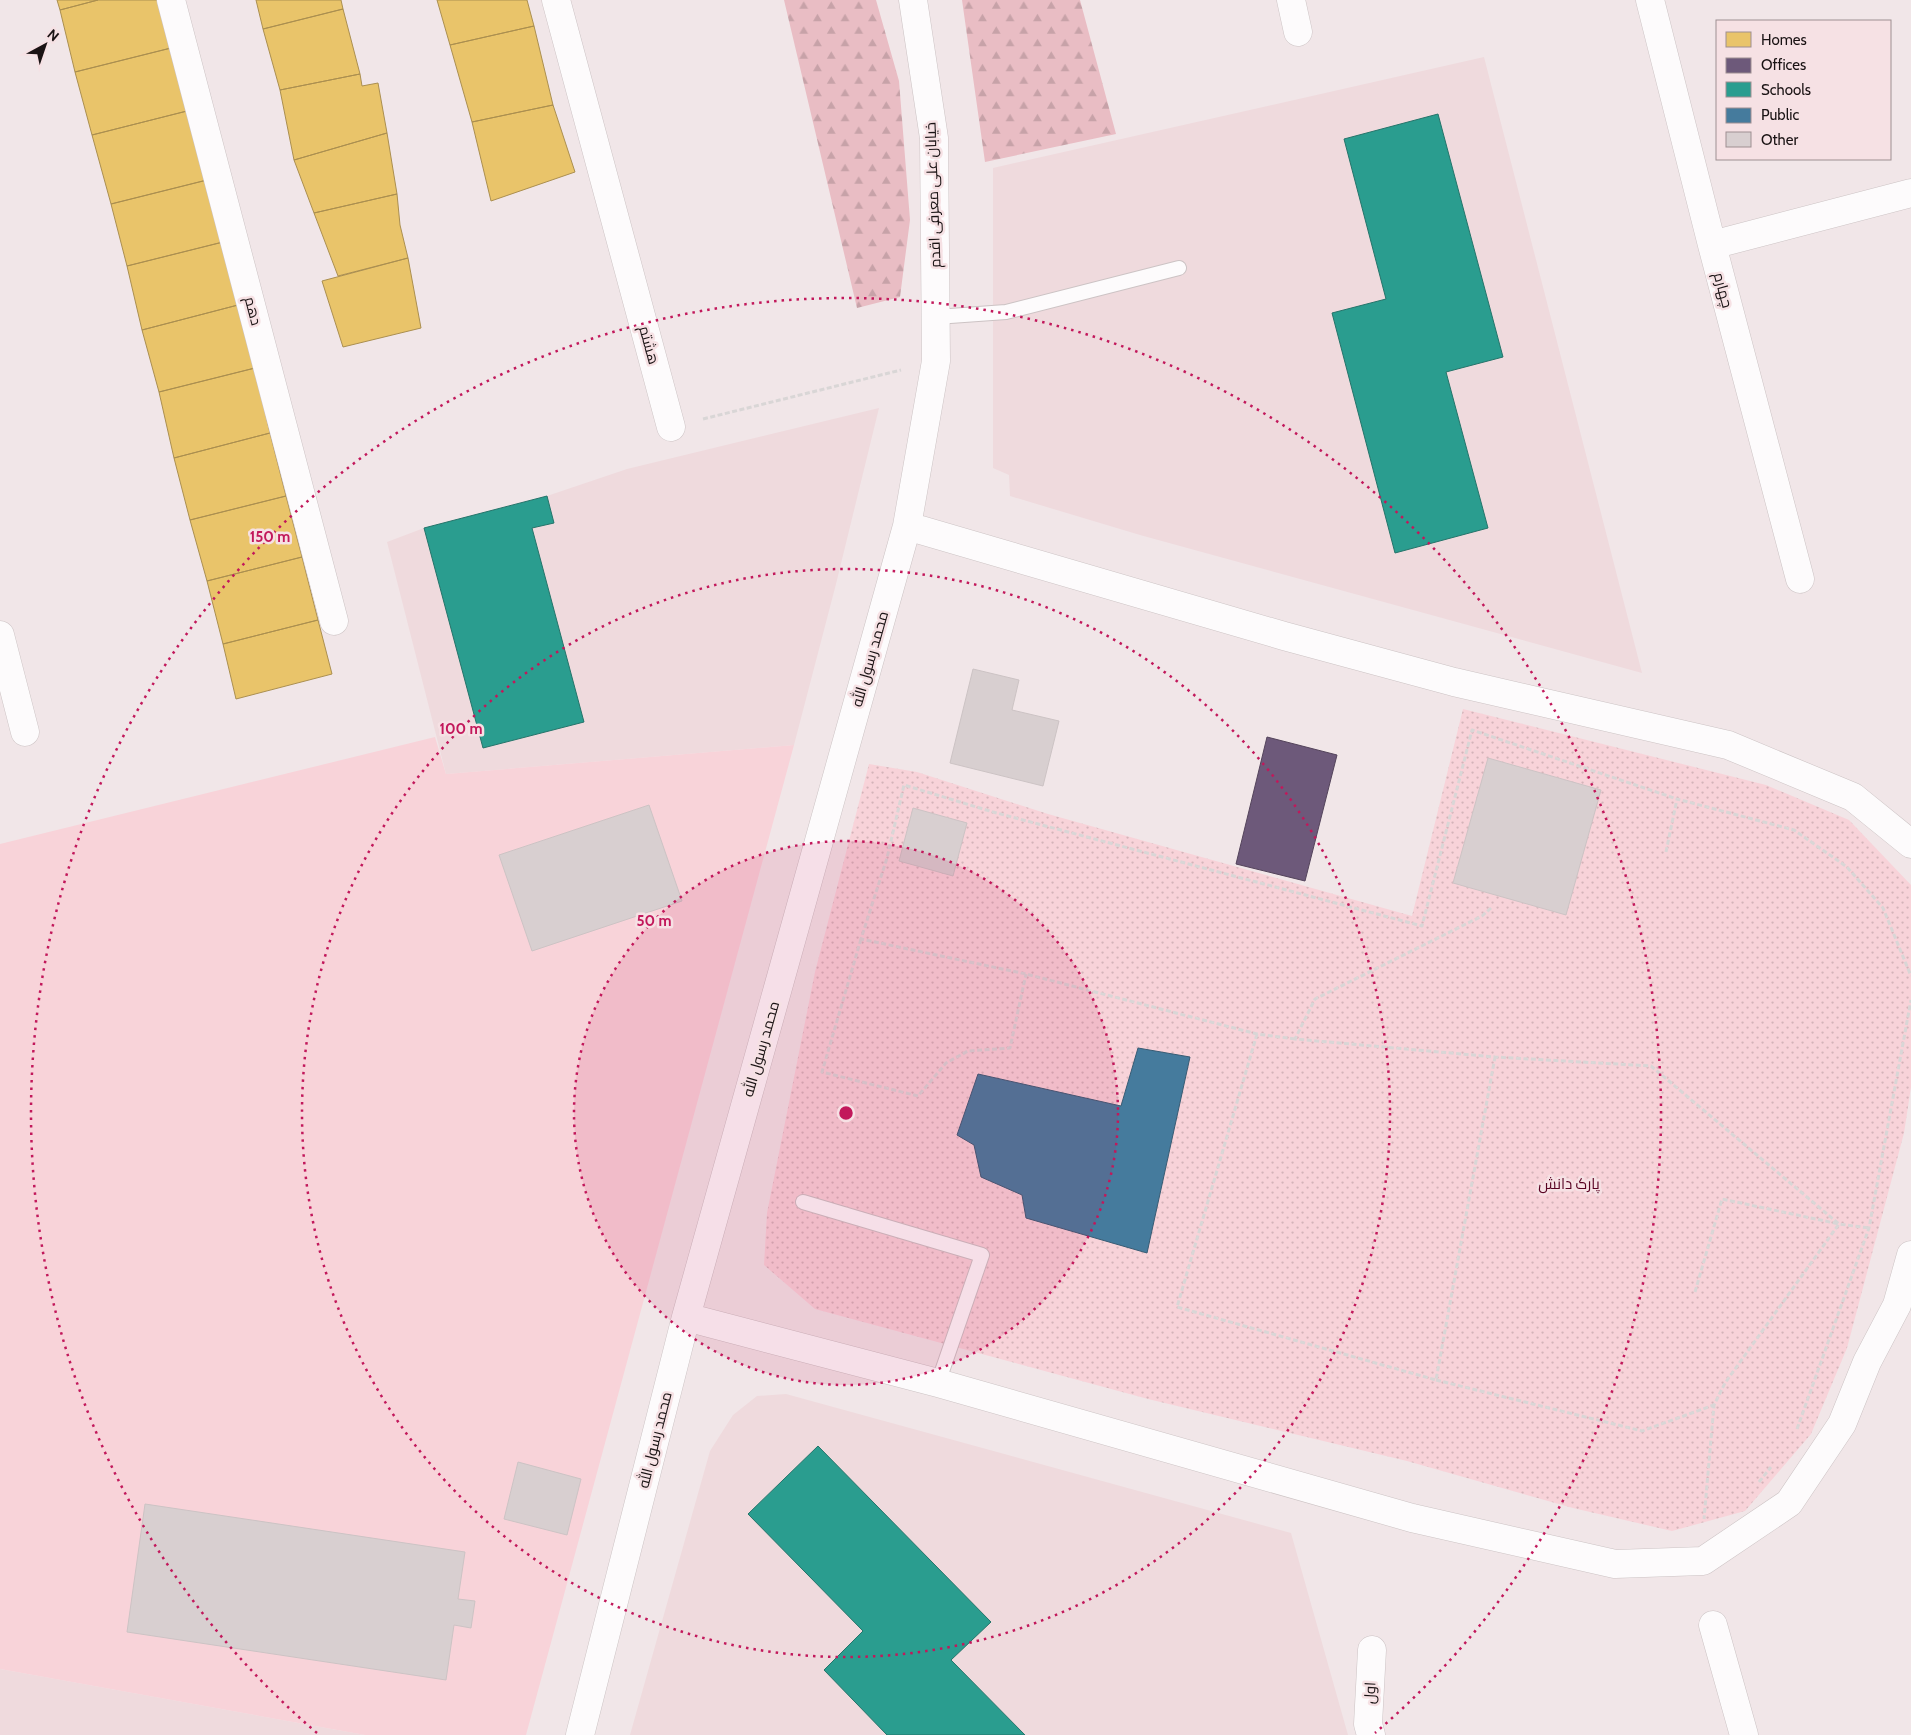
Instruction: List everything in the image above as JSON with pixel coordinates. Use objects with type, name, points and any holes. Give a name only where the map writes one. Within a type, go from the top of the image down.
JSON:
[{"type":"street","name":"دهم","points":[[171,0],[334,621]]},
{"type":"street","name":"هشتم","points":[[556,0],[671,427]]},
{"type":"street","name":"خیابان علی معرفی اقدم","points":[[913,0],[934,138],[936,361]]},
{"type":"street","points":[[1291,0],[1298,32]]},
{"type":"street","name":"چهارم","points":[[1650,0],[1800,579]]},
{"type":"street","points":[[1712,245],[1911,194]]},
{"type":"street","name":"محمد رسول الله","points":[[580,1735],[686,1317],[907,526],[936,361]]},
{"type":"street","points":[[907,526],[1284,636],[1454,682],[1728,745],[1853,797],[1911,844]]},
{"type":"street","points":[[0,635],[25,732]]},
{"type":"street","points":[[686,1317],[938,1383],[1422,1520],[1615,1564],[1702,1561],[1789,1503],[1842,1424],[1867,1362],[1904,1304],[1911,1255]]},
{"type":"street","points":[[1713,1625],[1744,1735]]},
{"type":"street","name":"اول","points":[[1372,1650],[1368,1724],[1372,1735]]},
{"type":"lane","points":[[936,316],[1006,312],[1179,268]]},
{"type":"lane","points":[[802,1202],[982,1255],[938,1383]]},
{"type":"path","points":[[671,427],[936,361]]},
{"type":"path","points":[[1026,974],[1010,1048],[968,1051],[946,1063],[918,1096],[822,1072],[887,858],[904,784],[993,812],[1422,926],[1472,730],[1677,799],[1794,830],[1847,867],[1883,908],[1911,976]]},
{"type":"path","points":[[1666,852],[1677,799]]},
{"type":"path","points":[[1295,1039],[1315,999],[1482,916],[1491,908]]},
{"type":"path","points":[[861,939],[1026,974],[1257,1034],[1495,1057],[1651,1066],[1839,1224]]},
{"type":"path","points":[[1794,1436],[1868,1228],[1911,1000]]},
{"type":"path","points":[[1257,1034],[1177,1307],[1436,1380],[1642,1431],[1714,1405]]},
{"type":"path","points":[[1436,1380],[1495,1057]]},
{"type":"path","points":[[1695,1292],[1722,1199],[1839,1224],[1868,1228]]},
{"type":"path","points":[[1711,1517],[1704,1522],[1714,1405],[1725,1382],[1839,1224]]},
{"type":"path","points":[[1754,1488],[1771,1466]]},
{"type":"shaded area","points":[[1484,57],[1642,673],[1140,535],[1010,496],[1009,475],[993,468],[993,168]]},
{"type":"shaded area","points":[[879,408],[794,745],[446,774],[387,542],[424,528],[547,496],[627,469]]},
{"type":"shaded area","points":[[786,1394],[1291,1533],[1348,1735],[630,1735],[710,1451],[733,1415],[757,1396]]},
{"type":"shaded area","points":[[0,1669],[365,1735],[0,1735]]},
{"type":"green space","points":[[784,0],[876,0],[899,81],[910,220],[900,297],[857,308]]},
{"type":"green space","points":[[962,0],[1080,0],[1116,134],[985,162]]},
{"type":"green space","name":"پارک دانش","points":[[1463,709],[1766,785],[1849,820],[1911,885],[1911,1087],[1904,1133],[1847,1348],[1811,1434],[1745,1511],[1672,1531],[1573,1508],[1407,1461],[1148,1399],[815,1309],[764,1265],[767,1213],[815,972],[869,764],[917,772],[1048,814],[1412,916]]},
{"type":"green space","points":[[435,737],[446,774],[794,745],[526,1735],[365,1735],[0,1669],[0,844]]},
{"type":"building: Homes","points":[[57,0],[98,0],[60,10]]},
{"type":"building: Homes","points":[[98,0],[159,0],[171,48],[75,72],[60,10]]},
{"type":"building: Homes","points":[[256,0],[341,0],[343,9],[263,29]]},
{"type":"building: Homes","points":[[437,0],[527,0],[534,26],[450,45]]},
{"type":"building: Homes","points":[[343,9],[360,74],[280,90],[263,29]]},
{"type":"building: Homes","points":[[534,26],[553,105],[472,122],[450,45]]},
{"type":"building: Homes","points":[[171,48],[187,111],[92,135],[75,72]]},
{"type":"building: Homes","points":[[360,74],[362,86],[378,83],[387,133],[294,160],[280,90]]},
{"type":"building: Homes","points":[[553,105],[575,172],[491,201],[472,122]]},
{"type":"building: Homes","points":[[187,111],[207,180],[111,204],[92,135]]},
{"type":"building: Homes","points":[[387,133],[397,194],[314,213],[294,160]]},
{"type":"building: Homes","points":[[207,180],[223,242],[127,266],[111,204]]},
{"type":"building: Homes","points":[[397,194],[400,225],[408,258],[338,276],[314,213]]},
{"type":"building: Homes","points":[[223,242],[238,305],[142,330],[127,266]]},
{"type":"building: Homes","points":[[408,258],[421,328],[343,347],[322,281]]},
{"type":"building: Homes","points":[[238,305],[255,368],[159,392],[142,330]]},
{"type":"building: Homes","points":[[255,368],[270,433],[174,458],[159,392]]},
{"type":"building: Homes","points":[[270,433],[286,496],[190,520],[174,458]]},
{"type":"building: Homes","points":[[286,496],[302,557],[207,581],[190,520]]},
{"type":"building: Homes","points":[[302,557],[318,620],[223,644],[207,581]]},
{"type":"building: Homes","points":[[318,620],[332,674],[236,699],[223,644]]},
{"type":"building: Offices","points":[[1267,737],[1337,755],[1305,881],[1236,864]]},
{"type":"building: Schools","points":[[1438,114],[1503,357],[1446,372],[1488,528],[1395,553],[1332,313],[1386,299],[1344,139]]},
{"type":"building: Schools","points":[[547,496],[554,523],[532,528],[584,722],[483,748],[424,528]]},
{"type":"building: Schools","points":[[818,1446],[991,1622],[951,1660],[1025,1735],[887,1735],[824,1670],[863,1631],[748,1514]]},
{"type":"building: Public","points":[[1138,1048],[1190,1057],[1147,1253],[1026,1218],[1022,1195],[981,1177],[974,1145],[957,1135],[978,1074],[1121,1106]]},
{"type":"building: Other","points":[[973,669],[1019,680],[1012,710],[1059,721],[1043,786],[950,763]]},
{"type":"building: Other","points":[[1488,758],[1601,790],[1566,915],[1453,883]]},
{"type":"building: Other","points":[[649,805],[682,901],[532,951],[499,855]]},
{"type":"building: Other","points":[[913,808],[967,823],[953,876],[899,861]]},
{"type":"building: Other","points":[[518,1462],[581,1479],[567,1535],[504,1519]]},
{"type":"building: Other","points":[[145,1504],[465,1552],[458,1599],[475,1601],[471,1628],[454,1625],[446,1680],[127,1632]]}]
